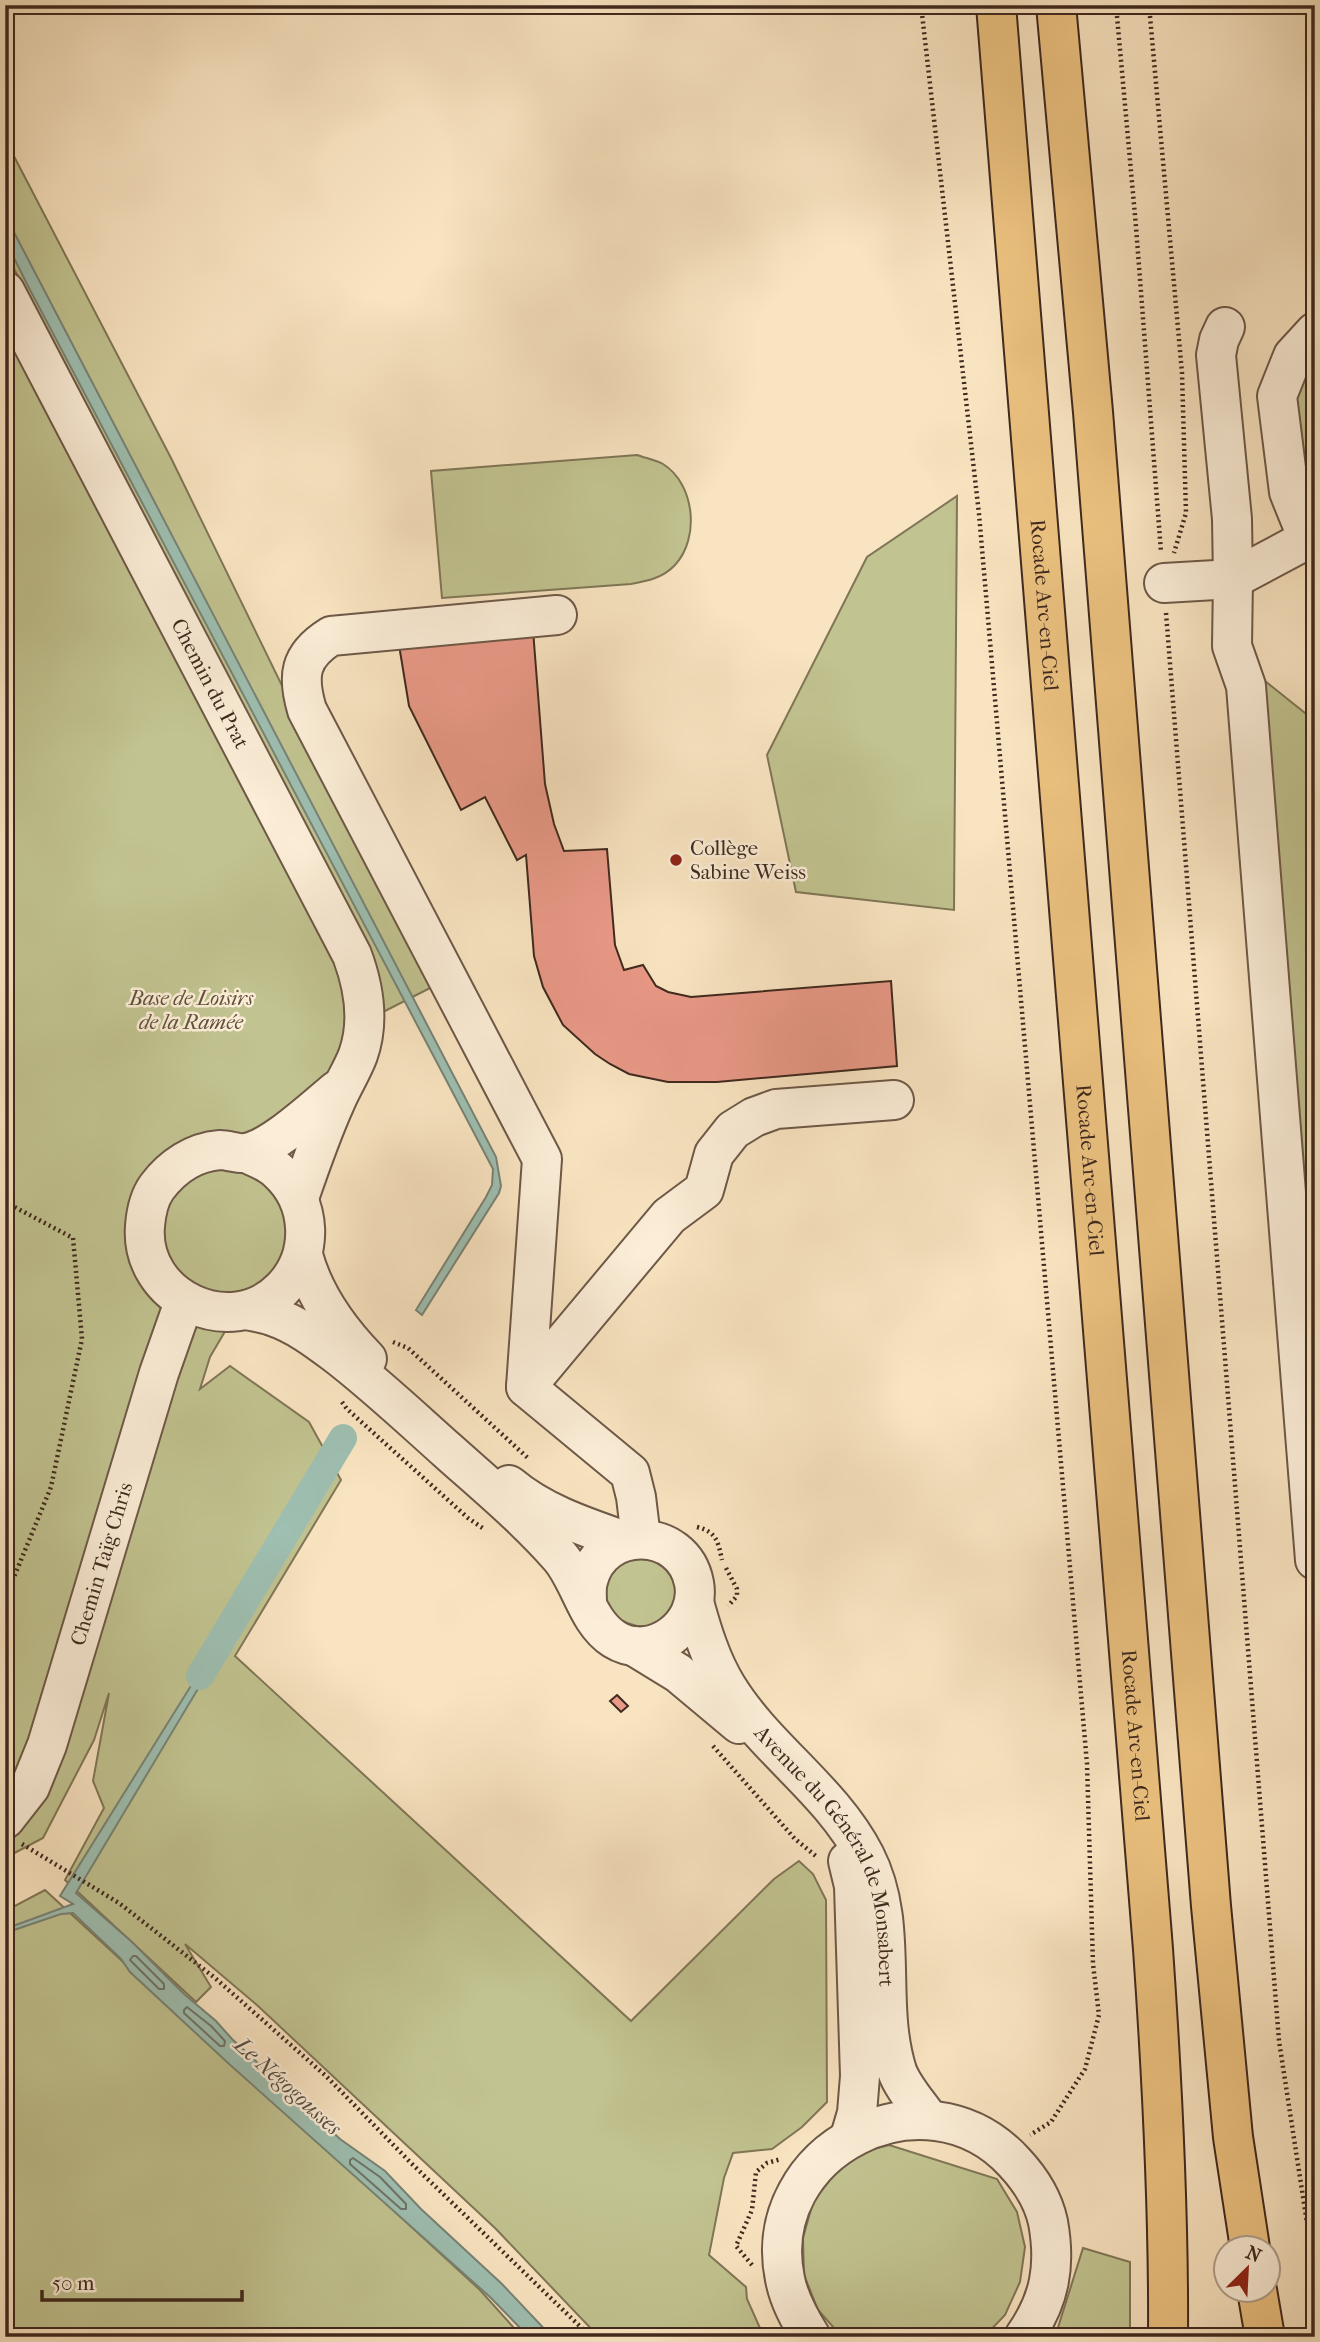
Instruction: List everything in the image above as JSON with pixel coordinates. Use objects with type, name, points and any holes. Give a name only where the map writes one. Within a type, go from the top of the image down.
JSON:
[{"type":"highway","name":"Rocade Arc-en-Ciel","points":[[996,5],[1153,1949],[1164,2103],[1168,2337]]},
{"type":"highway","points":[[1056,5],[1095,439],[1211,1906],[1233,2137],[1248,2234]]},
{"type":"highway","points":[[1259,2304],[1265,2337]]},
{"type":"street","name":"Chemin du Prat","points":[[5,291],[352,955],[362,983],[365,1012],[358,1054],[318,1142],[299,1198]]},
{"type":"street","points":[[1225,327],[1216,355],[1232,519],[1232,646],[1246,686],[1315,1560]]},
{"type":"street","points":[[1164,583],[1233,579],[1312,541],[1289,492],[1277,396],[1293,356],[1315,332]]},
{"type":"street","points":[[526,1387],[542,1159],[307,710],[301,691],[302,670],[314,647],[331,636],[556,615]]},
{"type":"street","name":"Chemin du Prat","points":[[246,1153],[286,1132],[342,1085]]},
{"type":"street","points":[[526,1387],[669,1216],[704,1190],[713,1154],[733,1130],[754,1117],[776,1109],[894,1100]]},
{"type":"street","points":[[220,1150],[246,1153],[277,1170],[299,1198],[305,1216],[303,1255],[282,1290],[247,1310],[225,1313],[204,1310],[184,1301],[164,1285],[150,1263],[144,1238],[146,1213],[156,1189],[173,1169],[195,1156],[220,1150]]},
{"type":"street","points":[[247,1310],[273,1316],[382,1367],[502,1500],[570,1569],[593,1618],[604,1632],[618,1642],[634,1647],[655,1645],[673,1636],[687,1621],[694,1602],[694,1584],[688,1566],[676,1551],[660,1542],[633,1540],[576,1524],[512,1488],[382,1367],[344,1335],[319,1299],[303,1255]]},
{"type":"street","name":"Chemin Taïg Chris","points":[[11,1830],[47,1745],[159,1373],[184,1301]]},
{"type":"street","points":[[526,1387],[630,1473],[636,1497],[633,1540]]},
{"type":"street","points":[[587,1602],[587,1582],[594,1564],[608,1550],[633,1540]]},
{"type":"street","name":"Avenue du Général de Monsabert","points":[[694,1602],[708,1648],[726,1686],[750,1718],[836,1811],[866,1857],[886,1930],[889,2036],[898,2074],[929,2120]]},
{"type":"street","name":"Avenue du Général de Monsabert","points":[[634,1647],[678,1673],[744,1728],[815,1807],[848,1859],[854,1886],[860,2076],[857,2113],[850,2137]]},
{"type":"street","points":[[810,2337],[794,2309],[785,2278],[783,2245],[789,2212],[803,2183],[824,2157],[850,2137],[896,2121],[929,2120],[969,2130],[1004,2151],[1029,2178],[1046,2211],[1053,2247],[1050,2284],[1037,2318],[1024,2337]]},
{"type":"path","points":[[921,5],[979,514],[1087,1764],[1093,1964],[1099,2015],[1085,2068],[1051,2122],[1004,2151]]},
{"type":"path","points":[[1116,5],[1136,227],[1278,2028],[1315,2275]]},
{"type":"path","points":[[1149,5],[1182,373],[1186,513],[1164,583]]},
{"type":"path","points":[[5,1202],[73,1238],[82,1339],[51,1487],[5,1599]]},
{"type":"path","points":[[382,1367],[408,1348],[530,1460]]},
{"type":"path","points":[[338,1395],[346,1409],[468,1518],[492,1532]]},
{"type":"path","points":[[687,1525],[711,1531],[718,1539],[723,1563],[737,1589]]},
{"type":"path","points":[[707,1736],[717,1753],[784,1827],[818,1858]]},
{"type":"path","points":[[11,1830],[67,1873],[120,1903],[215,1978],[326,2076],[411,2163],[592,2337]]},
{"type":"path","points":[[737,2241],[752,2210],[756,2172],[767,2163],[792,2153]]},
{"type":"green space","name":"Base de Loisirs de la Ramée","points":[[5,139],[171,458],[328,780],[434,986],[381,1013],[286,1262],[247,1294],[210,1357],[200,1389],[230,1366],[309,1422],[341,1480],[235,1656],[631,2021],[774,1879],[799,1861],[813,1874],[826,1900],[827,2102],[802,2127],[772,2149],[733,2153],[724,2178],[709,2255],[746,2287],[747,2299],[764,2337],[599,2337],[496,2229],[258,2006],[185,1944],[211,1987],[196,2002],[65,1880],[104,1808],[93,1781],[109,1693],[94,1740],[43,1838],[5,1858],[5,264],[162,557],[5,251]]},
{"type":"green space","points":[[1315,356],[1315,517],[1289,408]]},
{"type":"green space","points":[[637,455],[663,464],[674,473],[687,498],[691,526],[688,541],[683,554],[665,573],[631,584],[442,598],[431,471]]},
{"type":"green space","points":[[957,496],[954,910],[796,892],[767,755],[867,557]]},
{"type":"green space","points":[[1260,677],[1315,721],[1315,1368]]},
{"type":"green space","points":[[622,1557],[661,1558],[677,1580],[675,1604],[665,1619],[654,1625],[640,1626],[615,1616],[607,1606],[603,1593],[605,1579]]},
{"type":"green space","points":[[45,1890],[480,2290],[522,2337],[5,2337],[5,1897],[13,1907]]},
{"type":"green space","points":[[889,2145],[997,2179],[1017,2212],[1025,2247],[1020,2282],[1005,2315],[984,2337],[842,2337],[818,2310],[804,2275],[803,2238],[813,2202],[836,2172],[866,2151]]},
{"type":"green space","points":[[1083,2248],[1130,2262],[1130,2337],[1055,2337]]},
{"type":"water","points":[[5,215],[496,1157],[501,1186],[499,1193],[422,1315],[416,1310],[486,1197],[492,1185],[493,1169],[28,286],[5,240]]},
{"type":"water","points":[[340,1435],[346,1441],[76,1893],[132,1942],[340,2139],[385,2171],[421,2209],[502,2284],[552,2337],[529,2337],[490,2297],[130,1972],[121,1959],[73,1913],[61,1914],[5,1933],[5,1929],[73,1904],[60,1896],[316,1485]]},
{"type":"building","points":[[533,630],[545,784],[554,824],[564,851],[607,849],[615,945],[624,970],[643,965],[656,986],[668,992],[691,997],[891,981],[897,1066],[717,1082],[668,1082],[629,1074],[610,1064],[563,1025],[543,987],[534,956],[526,855],[517,860],[485,797],[461,810],[409,706],[398,639]]},
{"type":"building","points":[[617,1695],[628,1706],[621,1712],[610,1701]]},
{"type":"waterway","points":[[200,1676],[343,1438]]},
{"type":"place","name":"Collège Sabine Weiss","points":[[676,860]]},
{"type":"water label","name":"Le Négogousses","points":[[288,2086]]}]
